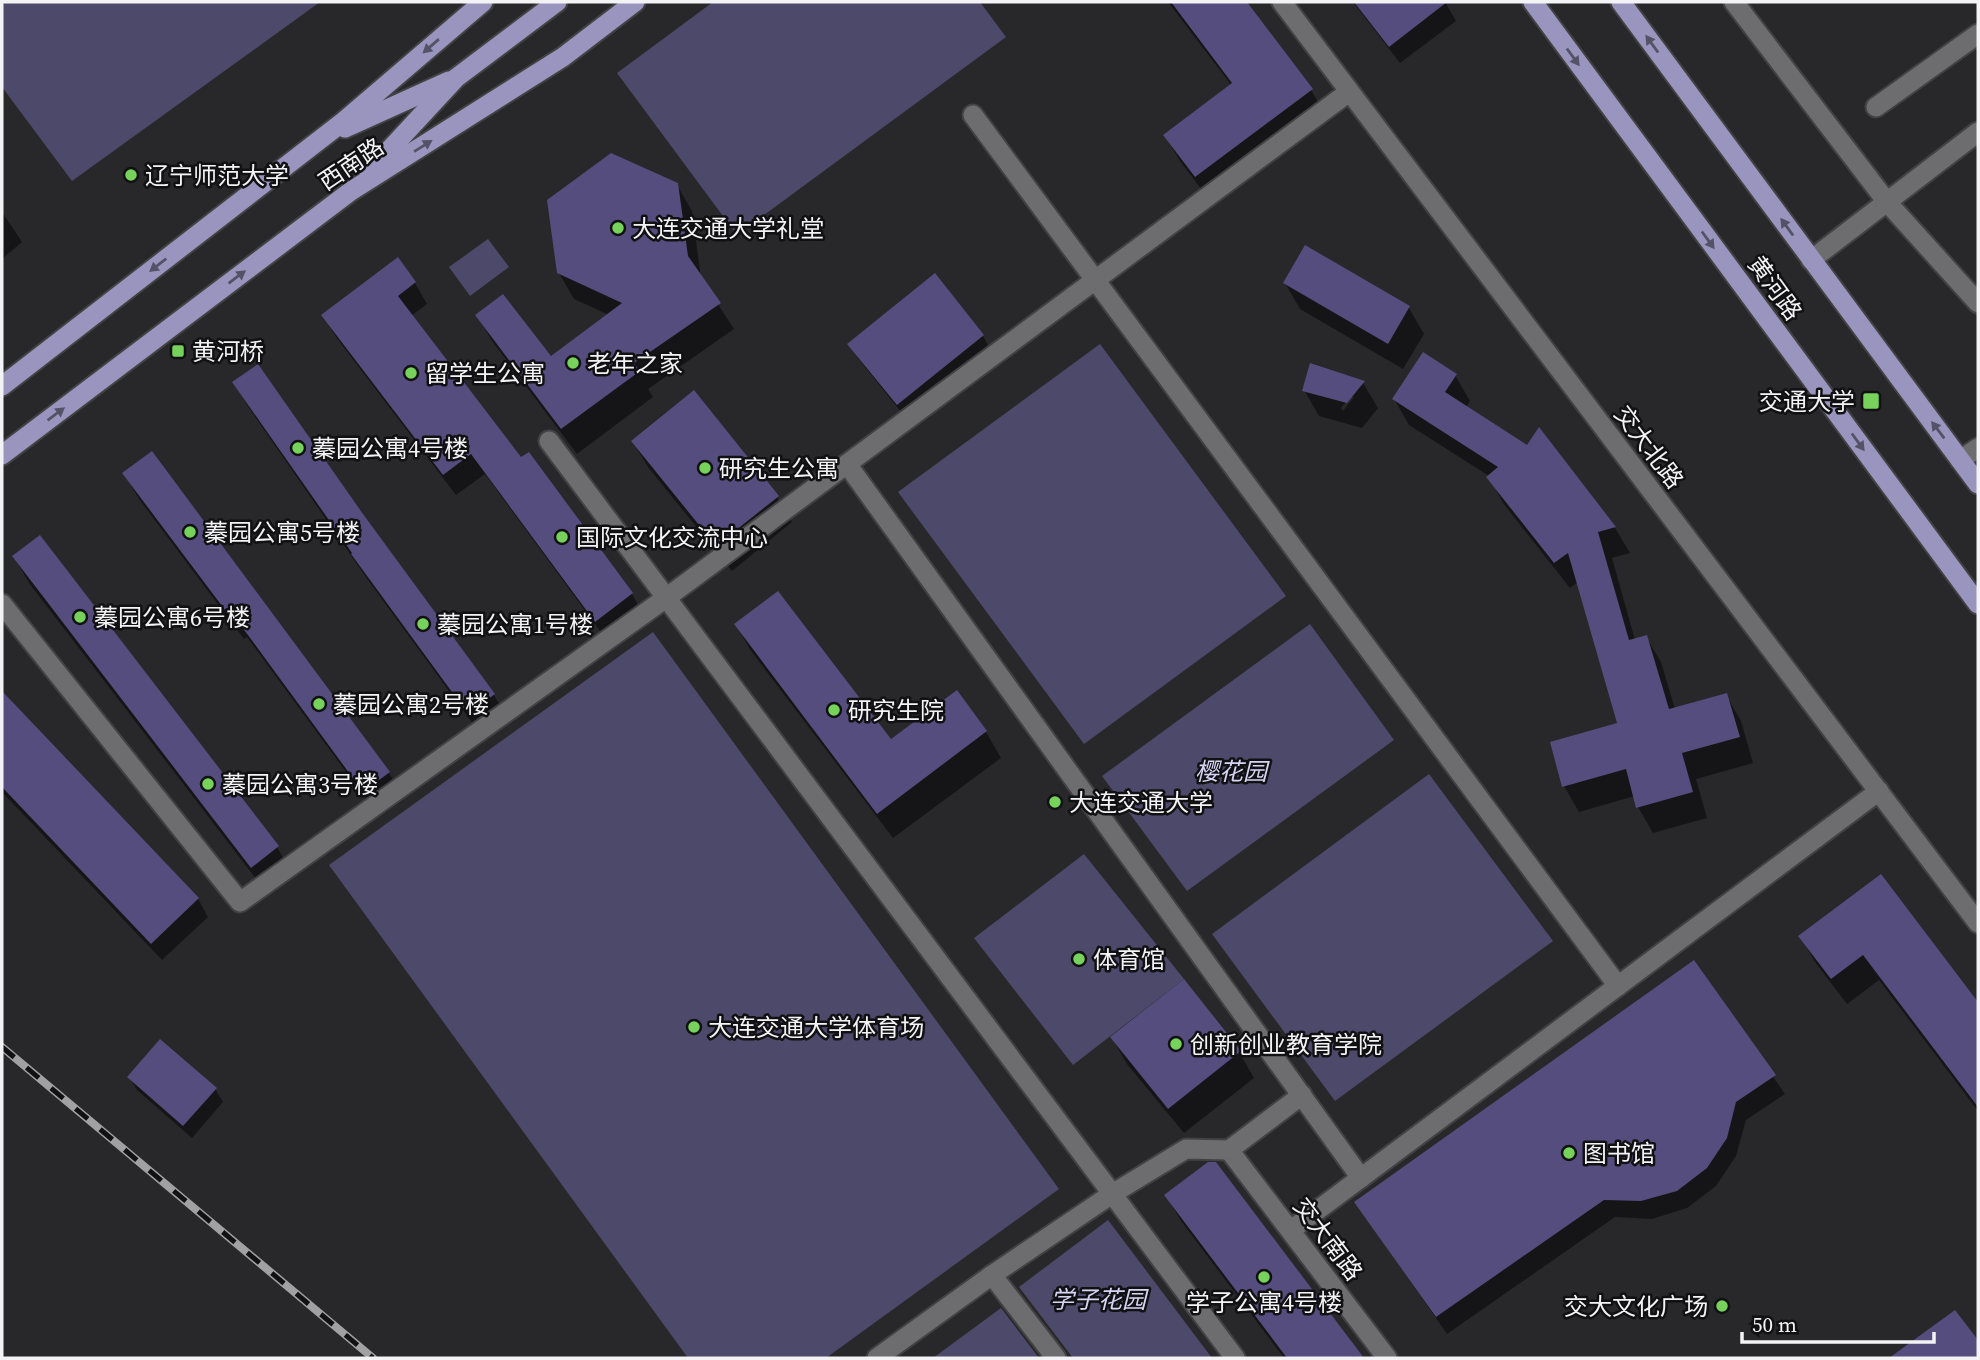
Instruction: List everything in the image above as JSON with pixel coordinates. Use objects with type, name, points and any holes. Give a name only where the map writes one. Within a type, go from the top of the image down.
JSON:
[{"type":"main road","name":"西南路","points":[[2,386],[320,139],[483,2]]},
{"type":"main road","points":[[351,191],[456,78],[557,2]]},
{"type":"main road","name":"西南路","points":[[2,455],[351,191],[563,57],[635,2]]},
{"type":"main road","name":"黄河路","points":[[1532,2],[1978,604]]},
{"type":"main road","name":"黄河路","points":[[1621,2],[1978,484]]},
{"type":"main road","points":[[320,139],[456,78]]},
{"type":"street","name":"交大北路","points":[[1282,2],[1978,923]]},
{"type":"street","points":[[1734,2],[1887,201],[1978,303]]},
{"type":"street","points":[[1876,107],[1978,34]]},
{"type":"street","points":[[2,604],[240,902],[666,598],[1349,92]]},
{"type":"street","points":[[973,116],[1618,986]]},
{"type":"street","points":[[1811,260],[1978,132]]},
{"type":"street","points":[[549,440],[1235,1358]]},
{"type":"street","points":[[1961,460],[1978,448]]},
{"type":"street","points":[[847,464],[1361,1178]]},
{"type":"street","points":[[1291,1230],[1879,791]]},
{"type":"street","points":[[877,1358],[992,1275],[1112,1194],[1186,1149],[1229,1150],[1302,1095]]},
{"type":"street","name":"交大南路","points":[[1229,1150],[1387,1358]]},
{"type":"street","points":[[992,1275],[1056,1358]]},
{"type":"green space","points":[[2,2],[320,2],[72,181],[2,87]]},
{"type":"green space","points":[[713,2],[980,2],[1006,37],[737,235],[617,73]]},
{"type":"green space","points":[[488,239],[509,267],[470,296],[449,267]]},
{"type":"green space","points":[[1100,344],[1286,596],[1084,744],[898,492]]},
{"type":"green space","name":"樱花园","points":[[1310,624],[1394,740],[1187,891],[1102,776]]},
{"type":"green space","name":"大连交通大学体育场","points":[[653,632],[1059,1189],[826,1358],[688,1358],[329,865]]},
{"type":"green space","points":[[1429,774],[1553,941],[1335,1101],[1212,934]]},
{"type":"green space","name":"体育馆","points":[[1084,854],[1184,979],[1073,1065],[974,938]]},
{"type":"green space","name":"学子花园","points":[[1108,1220],[1212,1358],[1073,1358],[1019,1287]]},
{"type":"green space","points":[[1001,1308],[1039,1358],[933,1358]]},
{"type":"building","points":[[1171,2],[1247,2],[1313,89],[1195,177],[1163,135],[1232,83]]},
{"type":"building","points":[[1354,2],[1447,2],[1389,47]]},
{"type":"building","name":"大连交通大学礼堂","points":[[611,153],[678,183],[688,256],[721,303],[634,363],[640,371],[561,429],[475,315],[503,294],[551,356],[622,303],[557,273],[547,200]]},
{"type":"building","points":[[1305,245],[1410,306],[1388,344],[1283,283]]},
{"type":"building","name":"留学生公寓","points":[[398,257],[416,282],[398,296],[521,457],[529,452],[633,593],[595,622],[471,454],[443,475],[321,315]]},
{"type":"building","points":[[935,273],[984,335],[897,405],[847,344]]},
{"type":"building","points":[[1423,352],[1457,374],[1445,392],[1527,445],[1539,427],[1616,527],[1598,532],[1629,640],[1647,635],[1669,709],[1727,693],[1740,737],[1682,753],[1693,792],[1636,808],[1626,769],[1562,787],[1550,742],[1617,723],[1568,553],[1554,563],[1486,477],[1498,467],[1392,399]]},
{"type":"building","points":[[1310,363],[1365,381],[1347,403],[1302,391]]},
{"type":"building","points":[[258,364],[363,514],[495,694],[468,714],[351,554],[232,382]]},
{"type":"building","name":"研究生公寓","points":[[694,390],[779,496],[716,546],[631,441]]},
{"type":"building","points":[[152,451],[390,772],[363,792],[231,612],[228,614],[122,473]]},
{"type":"building","points":[[40,535],[279,846],[251,868],[12,556]]},
{"type":"building","name":"研究生院","points":[[778,591],[891,739],[957,690],[987,731],[877,814],[734,624]]},
{"type":"building","points":[[2,691],[199,898],[151,944],[2,787]]},
{"type":"building","points":[[1881,874],[1978,1002],[1978,1107],[1863,955],[1831,979],[1798,936]]},
{"type":"building","name":"图书馆","points":[[1694,960],[1776,1075],[1736,1102],[1727,1138],[1707,1168],[1677,1191],[1641,1201],[1604,1200],[1436,1317],[1354,1202]]},
{"type":"building","name":"创新创业教育学院","points":[[1184,979],[1241,1051],[1168,1109],[1110,1037]]},
{"type":"building","points":[[160,1039],[217,1088],[183,1126],[127,1077]]},
{"type":"building","name":"学子公寓4号楼","points":[[1208,1162],[1216,1162],[1364,1358],[1287,1358],[1164,1195]]},
{"type":"building","points":[[1955,1310],[1978,1340],[1978,1358],[1889,1358]]},
{"type":"railway","points":[[2,1047],[373,1358]]},
{"type":"place","name":"辽宁师范大学","points":[[131,175]]},
{"type":"place","name":"大连交通大学礼堂","points":[[618,228]]},
{"type":"place","name":"黄河桥","points":[[178,351]]},
{"type":"place","name":"老年之家","points":[[573,363]]},
{"type":"place","name":"留学生公寓","points":[[411,373]]},
{"type":"place","name":"交通大学","points":[[1871,401]]},
{"type":"place","name":"蓁园公寓4号楼","points":[[298,448]]},
{"type":"place","name":"研究生公寓","points":[[705,468]]},
{"type":"place","name":"蓁园公寓5号楼","points":[[190,532]]},
{"type":"place","name":"国际文化交流中心","points":[[562,537]]},
{"type":"place","name":"蓁园公寓6号楼","points":[[80,617]]},
{"type":"place","name":"蓁园公寓1号楼","points":[[423,624]]},
{"type":"place","name":"蓁园公寓2号楼","points":[[319,704]]},
{"type":"place","name":"研究生院","points":[[834,710]]},
{"type":"place","name":"蓁园公寓3号楼","points":[[208,784]]},
{"type":"place","name":"大连交通大学","points":[[1055,802]]},
{"type":"place","name":"体育馆","points":[[1079,959]]},
{"type":"place","name":"大连交通大学体育场","points":[[694,1027]]},
{"type":"place","name":"创新创业教育学院","points":[[1176,1044]]},
{"type":"place","name":"图书馆","points":[[1569,1153]]},
{"type":"place","name":"学子公寓4号楼","points":[[1264,1277]]},
{"type":"place","name":"交大文化广场","points":[[1722,1306]]}]
